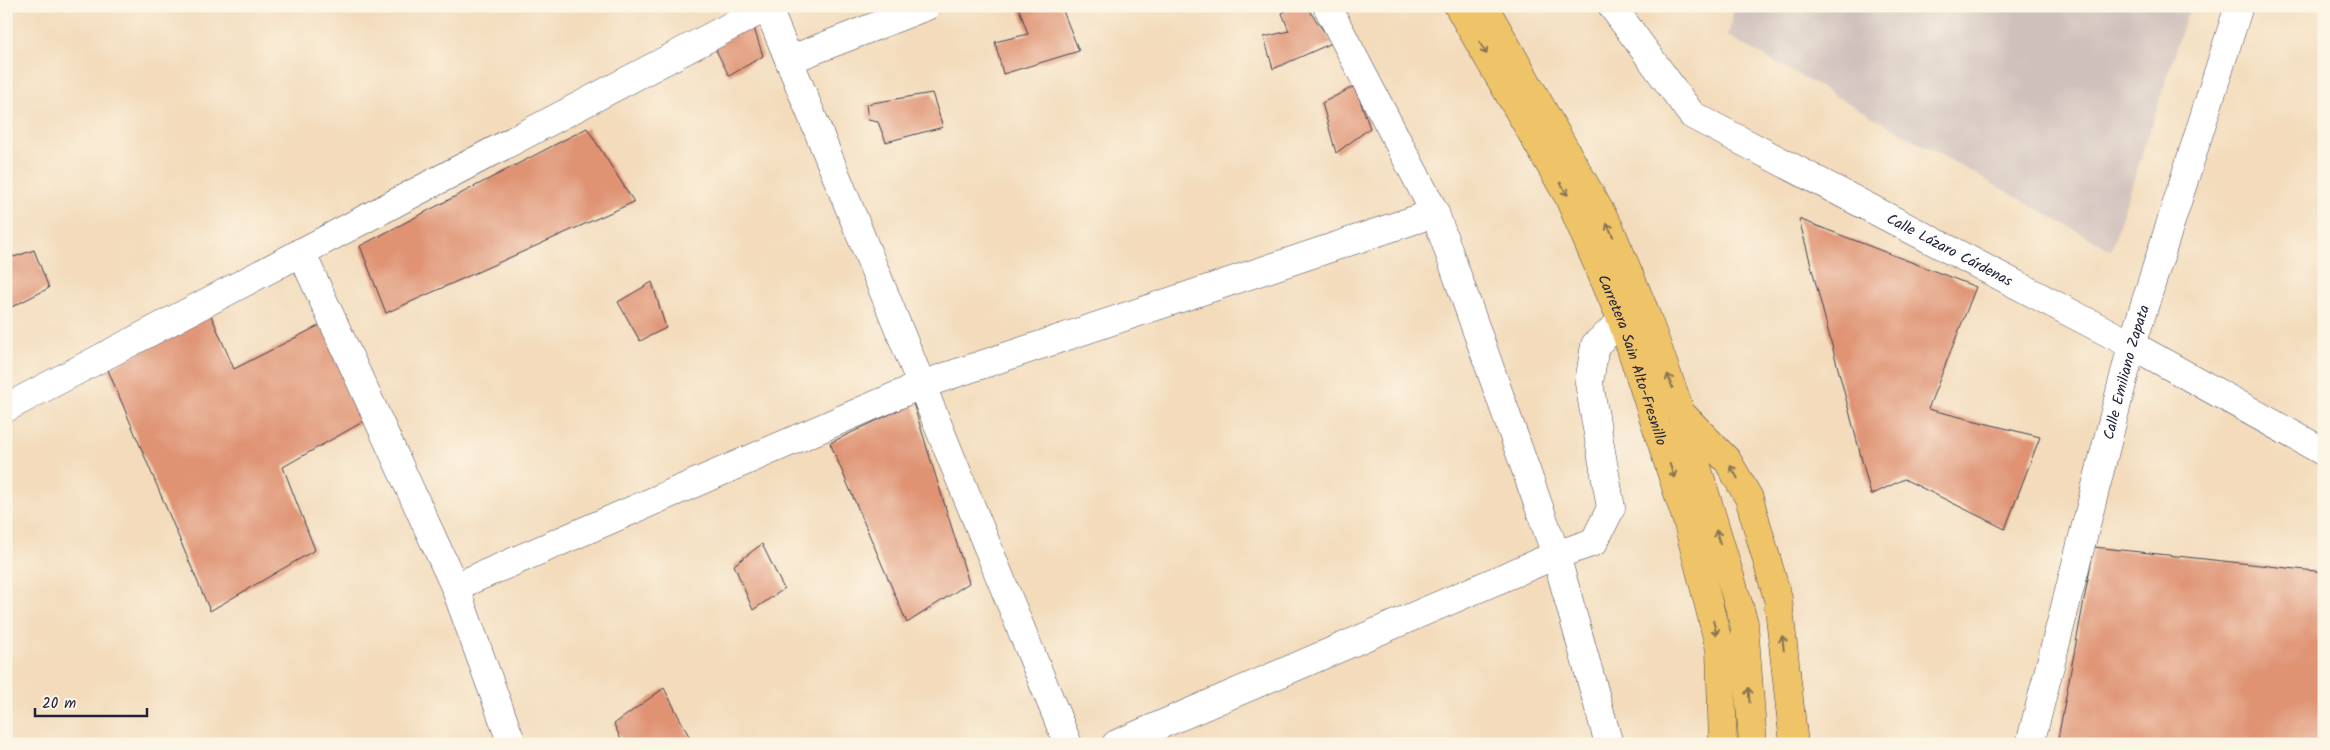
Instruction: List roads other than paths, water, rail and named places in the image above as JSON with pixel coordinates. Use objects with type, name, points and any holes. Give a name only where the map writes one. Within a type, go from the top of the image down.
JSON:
[{"type":"main road","name":"Carretera Sain Alto-Fresnillo","points":[[1458,6],[1568,196],[1634,316],[1720,649],[1722,744]]},
{"type":"main road","points":[[1484,6],[1610,229],[1634,316],[1681,413],[1744,622],[1753,744]]},
{"type":"main road","points":[[1681,413],[1727,460],[1749,498],[1778,599],[1794,744]]},
{"type":"street","points":[[6,408],[767,6],[1068,744]]},
{"type":"street","points":[[788,60],[927,6]]},
{"type":"street","points":[[1327,6],[1435,213],[1556,555],[1609,744]]},
{"type":"street","name":"Calle Lázaro Cárdenas","points":[[1612,6],[1692,115],[2132,345],[2324,452]]},
{"type":"street","name":"Calle Emiliano Zapata","points":[[2030,744],[2132,345],[2239,6]]},
{"type":"street","points":[[454,587],[921,385],[1435,213]]},
{"type":"street","points":[[301,252],[454,587],[512,744]]},
{"type":"street","points":[[1116,744],[1556,555],[1594,542],[1611,508],[1588,383],[1595,345],[1634,316]]}]
